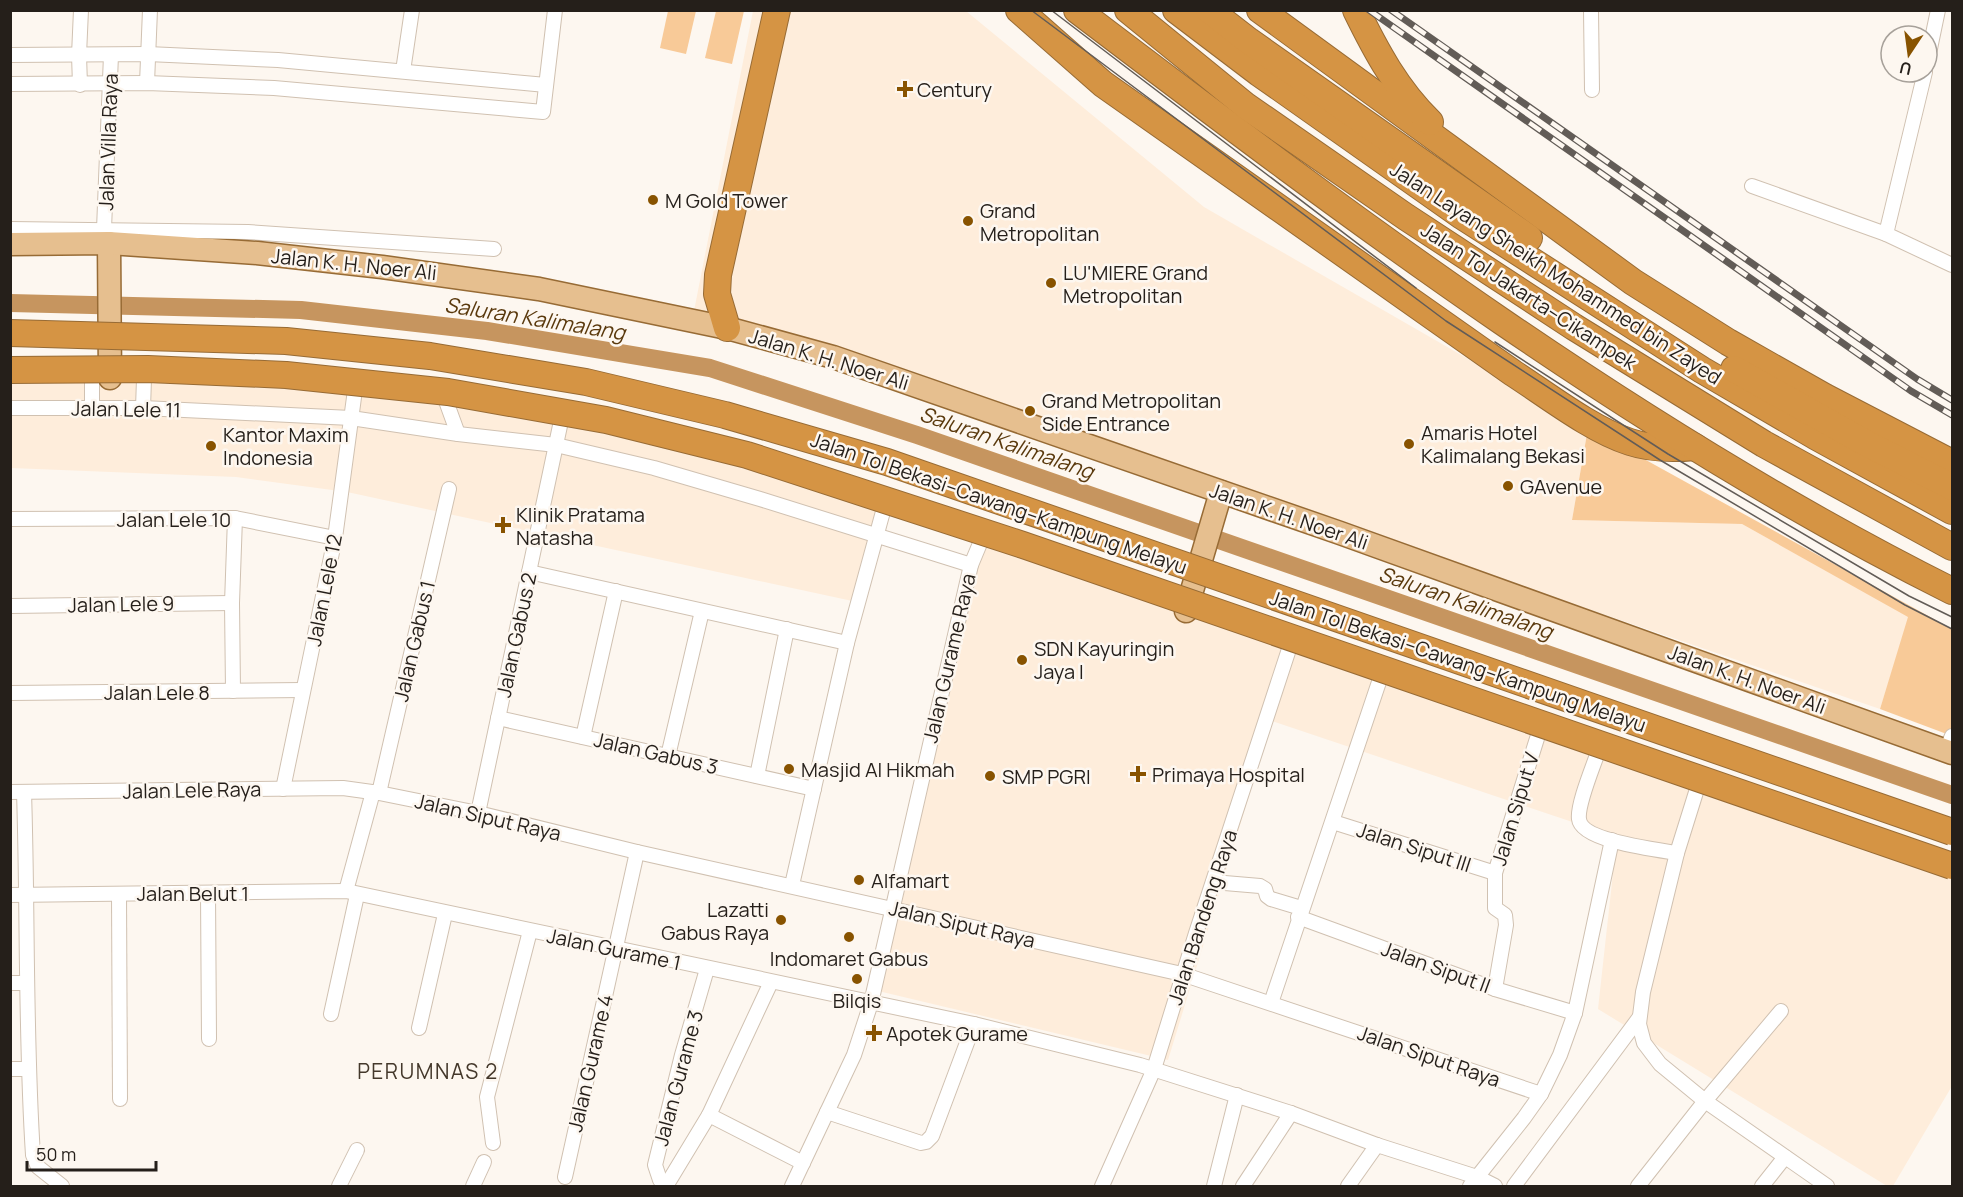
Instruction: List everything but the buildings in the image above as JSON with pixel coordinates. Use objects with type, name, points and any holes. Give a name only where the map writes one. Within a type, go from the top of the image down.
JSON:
[{"type":"highway","points":[[727,328],[717,294],[718,275],[777,10]]},
{"type":"highway","points":[[1019,10],[1103,84],[1513,373],[1583,418],[1631,443],[1668,448],[1695,447]]},
{"type":"highway","points":[[1077,10],[1254,145],[1442,280],[1616,399],[1833,528],[1953,591]]},
{"type":"highway","name":"Jalan Tol Jakarta–Cikampek","points":[[1128,10],[1246,106],[1406,217],[1574,327],[1764,444],[1953,547]]},
{"type":"highway","name":"Jalan Layang Sheikh Mohammed bin Zayed","points":[[1176,10],[1269,80],[1462,216],[1702,370],[1815,436],[1953,511]]},
{"type":"highway","name":"Jalan Layang Sheikh Mohammed bin Zayed","points":[[1209,10],[1470,199],[1698,349],[1864,442],[1953,487]]},
{"type":"highway","points":[[1260,10],[1527,207],[1633,282],[1728,342],[1825,397],[1953,463]]},
{"type":"highway","points":[[1356,10],[1384,66],[1412,104],[1443,135],[1527,207]]},
{"type":"highway","name":"Jalan Tol Bekasi–Cawang–Kampung Melayu","points":[[10,333],[286,341],[430,356],[586,382],[725,415],[898,466],[1953,832]]},
{"type":"highway","name":"Jalan Tol Bekasi–Cawang–Kampung Melayu","points":[[10,370],[148,369],[286,375],[436,391],[606,420],[747,454],[1034,548],[1953,866]]},
{"type":"main road","name":"Jalan K. H. Noer Ali","points":[[10,244],[107,236],[459,276],[539,289],[727,328],[833,357],[1215,498],[1950,746]]},
{"type":"main road","points":[[101,378],[109,338],[110,269],[107,236]]},
{"type":"main road","points":[[10,378],[144,379],[356,390],[446,401],[561,421],[675,446],[884,508],[1180,608],[1243,626],[1953,879]]},
{"type":"main road","points":[[1180,608],[1215,498]]},
{"type":"street","points":[[80,85],[81,10]]},
{"type":"street","points":[[147,83],[150,10]]},
{"type":"street","points":[[403,70],[412,10]]},
{"type":"street","points":[[10,84],[147,83],[274,88],[543,112],[555,10]]},
{"type":"street","points":[[1591,10],[1592,90]]},
{"type":"street","points":[[10,56],[148,54],[279,60],[546,85]]},
{"type":"street","name":"Jalan Villa Raya","points":[[107,236],[111,55]]},
{"type":"street","points":[[1886,234],[1922,84]]},
{"type":"street","points":[[1752,186],[1886,234],[1953,265]]},
{"type":"street","name":"Jalan Villa Raya","points":[[10,229],[107,236],[248,232],[494,249]]},
{"type":"street","points":[[92,408],[101,378]]},
{"type":"street","points":[[143,408],[144,379]]},
{"type":"street","name":"Jalan Lele 12","points":[[283,789],[335,538],[356,390]]},
{"type":"street","points":[[446,401],[458,434]]},
{"type":"street","name":"Jalan Lele 11","points":[[10,408],[143,408],[351,418],[458,434],[556,445],[654,468],[971,565]]},
{"type":"street","name":"Jalan Gabus 2","points":[[478,813],[561,421]]},
{"type":"street","name":"Jalan Gabus 1","points":[[331,1014],[351,893],[449,489]]},
{"type":"street","points":[[792,885],[847,643],[884,508]]},
{"type":"street","points":[[232,691],[235,518]]},
{"type":"street","name":"Jalan Lele 10","points":[[10,519],[235,518],[335,538]]},
{"type":"street","name":"Jalan Gurame Raya","points":[[797,1185],[803,1163],[854,1055],[871,1004],[971,565],[981,541]]},
{"type":"street","points":[[529,572],[847,643]]},
{"type":"street","points":[[584,737],[616,591]]},
{"type":"street","name":"Jalan Lele 9","points":[[10,606],[232,603]]},
{"type":"street","points":[[668,756],[702,610]]},
{"type":"street","points":[[757,776],[787,629]]},
{"type":"street","name":"Jalan Bandeng Raya","points":[[1102,1186],[1154,1069],[1182,974],[1291,643]]},
{"type":"street","points":[[1271,1003],[1381,676]]},
{"type":"street","name":"Jalan Lele 8","points":[[10,693],[303,690]]},
{"type":"street","name":"Jalan Gabus 3","points":[[498,718],[814,789]]},
{"type":"street","name":"Jalan Siput V","points":[[1495,989],[1506,925],[1505,915],[1495,908],[1494,873],[1539,732]]},
{"type":"street","points":[[1598,752],[1579,811],[1581,827],[1616,841],[1677,853]]},
{"type":"street","name":"Jalan Lele Raya","points":[[17,792],[343,788],[376,793]]},
{"type":"street","points":[[1697,789],[1677,853],[1643,992],[1639,1018],[1640,1033],[1651,1054],[1660,1064],[1705,1101],[1827,1186]]},
{"type":"street","points":[[17,792],[27,895],[26,983],[33,1155],[38,1167],[62,1186]]},
{"type":"street","name":"Jalan Siput Raya","points":[[376,793],[478,813],[637,852],[1182,974],[1541,1094]]},
{"type":"street","name":"Jalan Siput III","points":[[1333,822],[1494,873]]},
{"type":"street","points":[[1473,1182],[1524,1118],[1541,1094],[1556,1066],[1575,1013],[1616,841]]},
{"type":"street","name":"Jalan Gurame 4","points":[[565,1177],[637,852]]},
{"type":"street","name":"Jalan Siput II","points":[[1213,882],[1260,886],[1265,889],[1267,896],[1300,913],[1495,989],[1575,1013]]},
{"type":"street","points":[[208,893],[209,1039]]},
{"type":"street","name":"Jalan Belut 1","points":[[10,895],[351,893]]},
{"type":"street","name":"Jalan Gurame 1","points":[[351,893],[974,1024],[1154,1069],[1291,1113],[1473,1182],[1492,1185]]},
{"type":"street","points":[[119,894],[120,1099]]},
{"type":"street","points":[[419,1028],[445,914]]},
{"type":"street","points":[[494,1143],[487,1097],[530,931]]},
{"type":"street","name":"Jalan Gurame 3","points":[[665,1186],[660,1180],[656,1165],[682,1055],[707,969]]},
{"type":"street","points":[[665,1186],[709,1115],[771,982]]},
{"type":"street","points":[[10,983],[26,983]]},
{"type":"street","points":[[1638,1186],[1705,1101],[1781,1011]]},
{"type":"street","points":[[1515,1186],[1639,1018]]},
{"type":"street","points":[[827,1113],[921,1143],[926,1142],[932,1136],[974,1024]]},
{"type":"street","points":[[10,1069],[28,1068]]},
{"type":"street","points":[[1214,1186],[1237,1095]]},
{"type":"street","points":[[1244,1186],[1291,1113]]},
{"type":"street","points":[[709,1115],[803,1163]]},
{"type":"street","points":[[1348,1186],[1377,1145]]},
{"type":"street","points":[[339,1186],[357,1150]]},
{"type":"street","points":[[1762,1186],[1785,1158]]},
{"type":"street","points":[[473,1186],[484,1162]]},
{"type":"shaded area","points":[[668,11],[696,11],[686,54],[660,48]]},
{"type":"shaded area","points":[[716,11],[744,11],[732,64],[705,58]]},
{"type":"shaded area","points":[[753,11],[966,11],[1204,207],[1588,428],[1572,520],[1742,524],[1909,617],[1880,709],[1055,426],[694,311]]},
{"type":"shaded area","points":[[11,378],[271,384],[446,401],[675,446],[884,508],[857,602],[347,492],[236,477],[11,468]]},
{"type":"shaded area","points":[[1588,428],[1952,629],[1952,736],[1880,709],[1908,617],[1742,524],[1572,520]]},
{"type":"shaded area","points":[[981,541],[1952,879],[1952,1086],[1893,1186],[1887,1186],[1598,1009],[1617,837],[1272,721],[1168,1060],[874,990]]},
{"type":"waterway","name":"Saluran Kalimalang","points":[[10,303],[301,310],[487,331],[710,368],[917,435],[1952,795]]},
{"type":"tram line","points":[[1031,10],[1446,321],[1660,460],[1905,605],[1952,629]]},
{"type":"tram line","points":[[1051,10],[1416,288]]},
{"type":"tram line","points":[[1495,342],[1668,454],[1909,596],[1952,617]]},
{"type":"railway","points":[[1369,10],[1911,391],[1952,415]]},
{"type":"railway","points":[[1391,10],[1917,379],[1952,400]]},
{"type":"place","name":"Century","points":[[905,89]]},
{"type":"place","name":"M Gold Tower","points":[[653,200]]},
{"type":"place","name":"Grand Metropolitan","points":[[968,221]]},
{"type":"place","name":"LU'MIERE Grand Metropolitan","points":[[1051,283]]},
{"type":"place","name":"Grand Metropolitan Side Entrance","points":[[1030,411]]},
{"type":"place","name":"Amaris Hotel Kalimalang Bekasi","points":[[1409,444]]},
{"type":"place","name":"Kantor Maxim Indonesia","points":[[211,446]]},
{"type":"place","name":"GAvenue","points":[[1508,486]]},
{"type":"place","name":"Klinik Pratama Natasha","points":[[503,525]]},
{"type":"place","name":"SDN Kayuringin Jaya I","points":[[1022,660]]},
{"type":"place","name":"Masjid Al Hikmah","points":[[789,769]]},
{"type":"place","name":"Primaya Hospital","points":[[1138,774]]},
{"type":"place","name":"SMP PGRI","points":[[990,776]]},
{"type":"place","name":"Alfamart","points":[[859,880]]},
{"type":"place","name":"Lazatti Gabus Raya","points":[[781,920]]},
{"type":"place","name":"Indomaret Gabus","points":[[849,937]]},
{"type":"place","name":"Bilqis","points":[[857,979]]},
{"type":"place","name":"Apotek Gurame","points":[[874,1033]]},
{"type":"district","name":"PERUMNAS 2","points":[[428,1071]]}]
